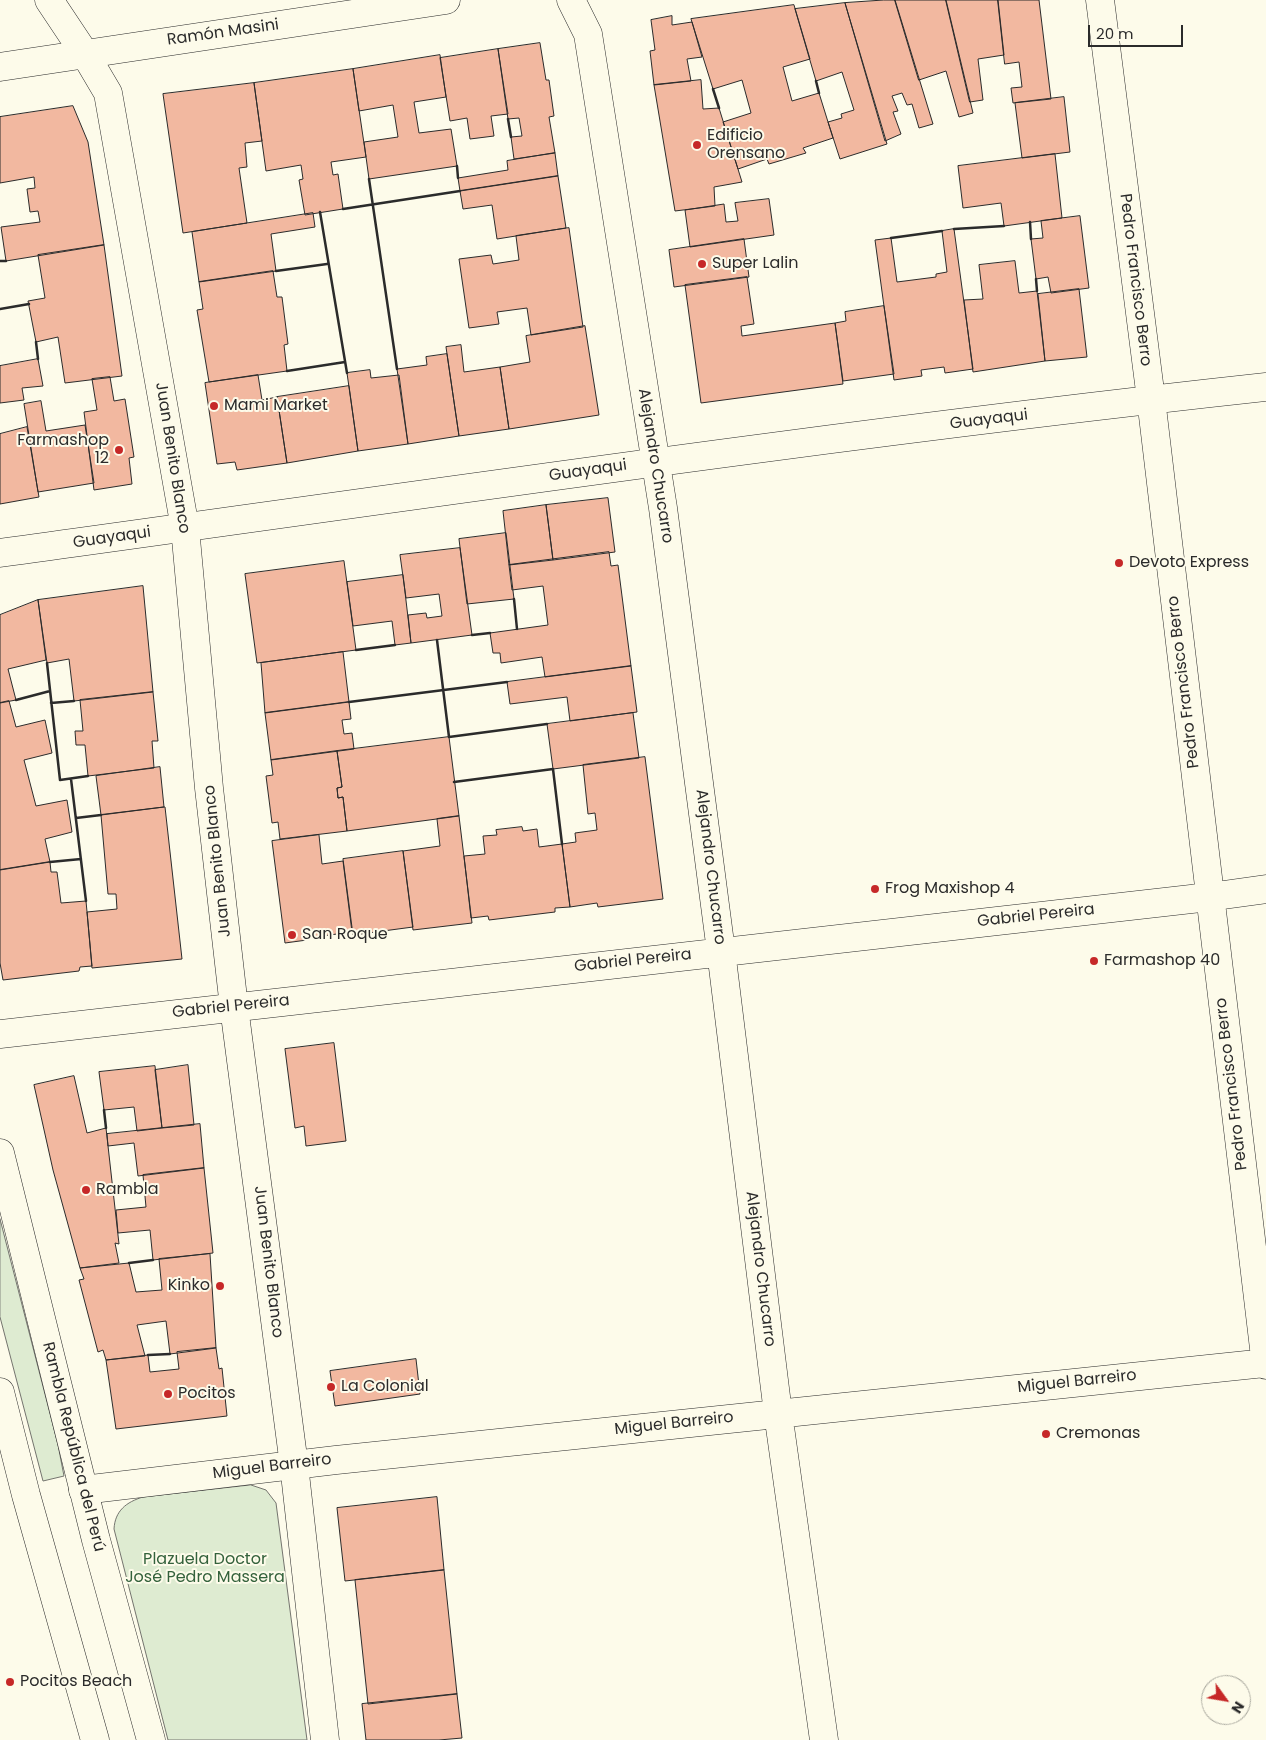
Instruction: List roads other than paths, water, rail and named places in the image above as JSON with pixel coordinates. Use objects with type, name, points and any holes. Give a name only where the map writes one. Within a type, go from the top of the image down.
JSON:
[{"type":"street","name":"Juan Benito Blanco","points":[[49,0],[108,93],[185,528],[209,788],[234,1006],[294,1465],[326,1740]]},
{"type":"street","name":"Ramón Masini","points":[[0,67],[446,0]]},
{"type":"street","name":"Alejandro Chucarro","points":[[571,0],[588,34],[655,461],[721,951],[778,1413],[824,1740]]},
{"type":"street","name":"Pedro Francisco Berro","points":[[1100,0],[1266,1363]]},
{"type":"street","name":"Guayaqui","points":[[0,553],[655,461],[1150,399],[1266,387]]},
{"type":"street","name":"Gabriel Pereira","points":[[0,1034],[1266,889]]},
{"type":"street","name":"Rambla República del Perú","points":[[0,1153],[84,1490],[151,1740]]},
{"type":"street","name":"Miguel Barreiro","points":[[84,1490],[294,1465],[1266,1363]]},
{"type":"street","points":[[0,1392],[26,1495],[95,1740]]},
{"type":"place","name":"Edificio Orensano","points":[[697,145]]},
{"type":"place","name":"Super Lalin","points":[[702,264]]},
{"type":"place","name":"Mami Market","points":[[214,406]]},
{"type":"place","name":"Farmashop 12","points":[[119,450]]},
{"type":"place","name":"Devoto Express","points":[[1119,563]]},
{"type":"place","name":"Frog Maxishop 4","points":[[875,889]]},
{"type":"place","name":"San Roque","points":[[292,935]]},
{"type":"place","name":"Farmashop 40","points":[[1094,961]]},
{"type":"place","name":"Rambla","points":[[86,1190]]},
{"type":"place","name":"Kinko","points":[[220,1286]]},
{"type":"place","name":"La Colonial","points":[[331,1387]]},
{"type":"place","name":"Pocitos","points":[[168,1394]]},
{"type":"place","name":"Cremonas","points":[[1046,1434]]},
{"type":"place","name":"Pocitos Beach","points":[[10,1682]]},
{"type":"park label","name":"Plazuela Doctor José Pedro Massera","points":[[205,1569]]}]
